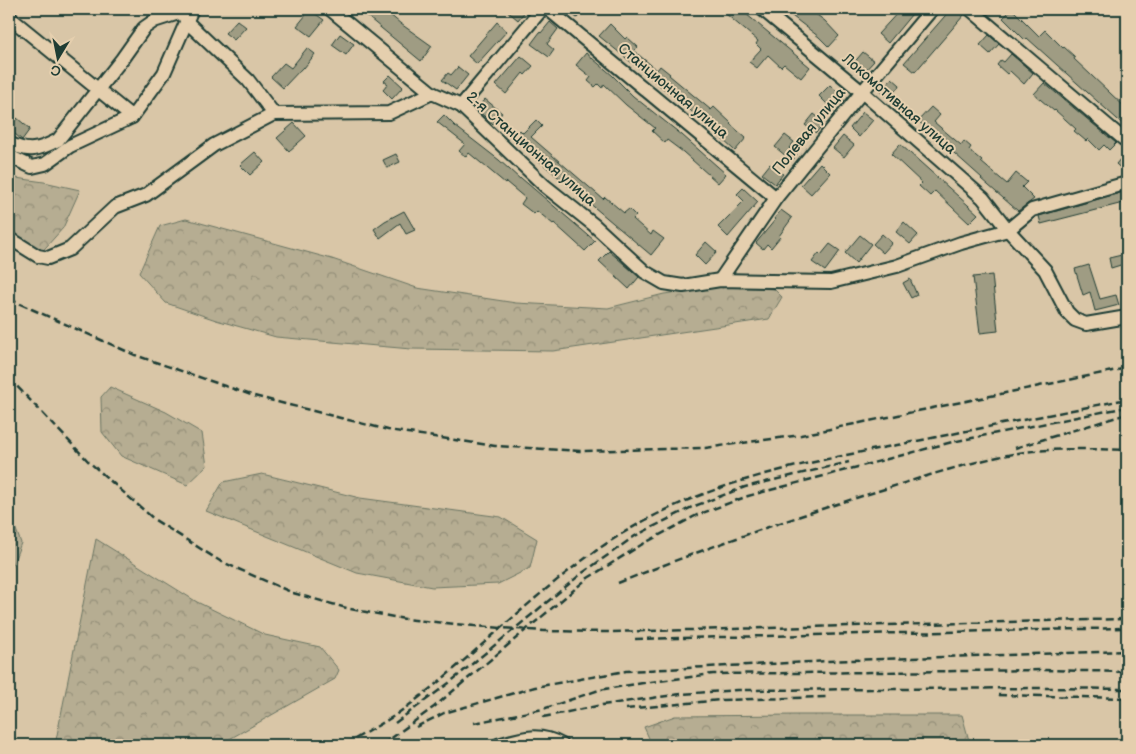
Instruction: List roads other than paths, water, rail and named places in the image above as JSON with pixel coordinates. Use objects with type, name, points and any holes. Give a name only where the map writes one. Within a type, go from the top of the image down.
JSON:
[{"type":"street","name":"2-я Станционная улица","points":[[330,9],[432,93],[461,106],[545,186],[594,225],[645,272],[664,283],[683,286],[720,280],[831,282],[897,266],[961,243],[1008,230]]},
{"type":"street","points":[[461,106],[542,9]]},
{"type":"street","name":"Станционная улица","points":[[548,9],[776,198]]},
{"type":"street","name":"Локомотивная улица","points":[[762,9],[862,92],[983,198],[1008,230],[1045,270],[1067,312],[1075,320],[1086,324],[1127,316]]},
{"type":"street","name":"Полевая улица","points":[[720,280],[776,198],[932,9]]},
{"type":"street","points":[[970,9],[1127,142]]},
{"type":"street","points":[[185,13],[248,80],[274,114]]},
{"type":"street","points":[[9,143],[27,150],[43,148],[58,140],[144,28],[154,21],[185,13]]},
{"type":"street","points":[[9,156],[32,167],[45,164],[70,146],[132,117],[164,73],[185,13]]},
{"type":"street","points":[[9,17],[132,117]]},
{"type":"street","points":[[9,238],[38,256],[48,258],[70,249],[115,207],[146,195],[214,145],[274,114],[389,112],[432,93]]},
{"type":"street","points":[[1008,230],[1032,210],[1127,183]]},
{"type":"street","points":[[498,745],[526,736],[552,740],[562,745]]},
{"type":"railway","points":[[9,299],[135,355],[254,396],[388,430],[495,446],[580,451],[705,448],[801,435],[1127,368]]},
{"type":"railway","points":[[9,378],[89,462],[155,520],[220,561],[293,593],[350,609],[405,619],[475,626],[544,631],[609,632],[1127,619]]},
{"type":"railway","points":[[345,745],[394,716],[424,694],[538,596],[597,550],[661,512],[729,485],[799,465],[1127,399]]},
{"type":"railway","points":[[382,745],[434,707],[588,578],[641,545],[697,515],[748,496],[952,442],[1127,407]]},
{"type":"railway","points":[[1015,448],[1127,414]]},
{"type":"railway","points":[[618,583],[778,524],[968,464],[1025,452],[1076,449],[1127,450]]},
{"type":"railway","points":[[395,723],[449,683],[581,574],[635,536],[692,507],[745,487],[849,462]]},
{"type":"railway","points":[[635,639],[1127,628]]},
{"type":"railway","points":[[416,727],[444,713],[535,687],[626,671],[850,660],[1127,651]]},
{"type":"railway","points":[[474,723],[543,709],[599,690],[713,674],[1043,670],[1127,672]]},
{"type":"railway","points":[[543,717],[602,705],[681,694],[738,690],[1127,689]]},
{"type":"railway","points":[[998,695],[1127,698]]},
{"type":"railway","points":[[626,709],[721,700],[826,697]]}]
